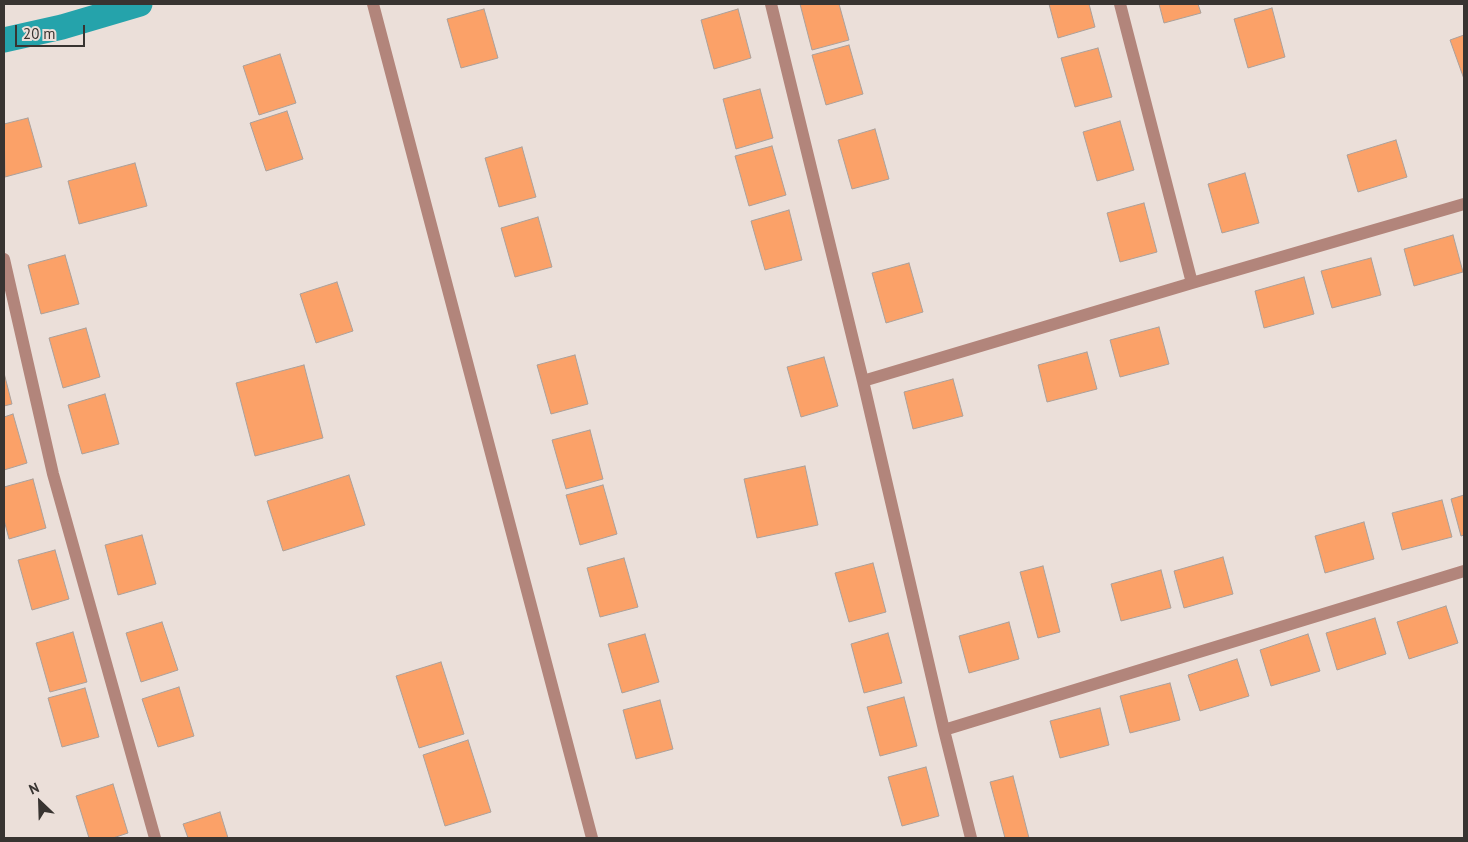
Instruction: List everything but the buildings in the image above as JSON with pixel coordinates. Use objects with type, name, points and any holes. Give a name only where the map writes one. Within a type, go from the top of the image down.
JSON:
[{"type":"street","points":[[373,4],[592,838]]},
{"type":"street","points":[[771,4],[863,381],[971,838]]},
{"type":"street","points":[[1120,4],[1192,283]]},
{"type":"street","points":[[863,381],[1464,204]]},
{"type":"street","points":[[4,259],[53,474],[155,838]]},
{"type":"street","points":[[944,730],[1464,570]]},
{"type":"waterway","points":[[4,40],[62,27],[140,4]]}]
